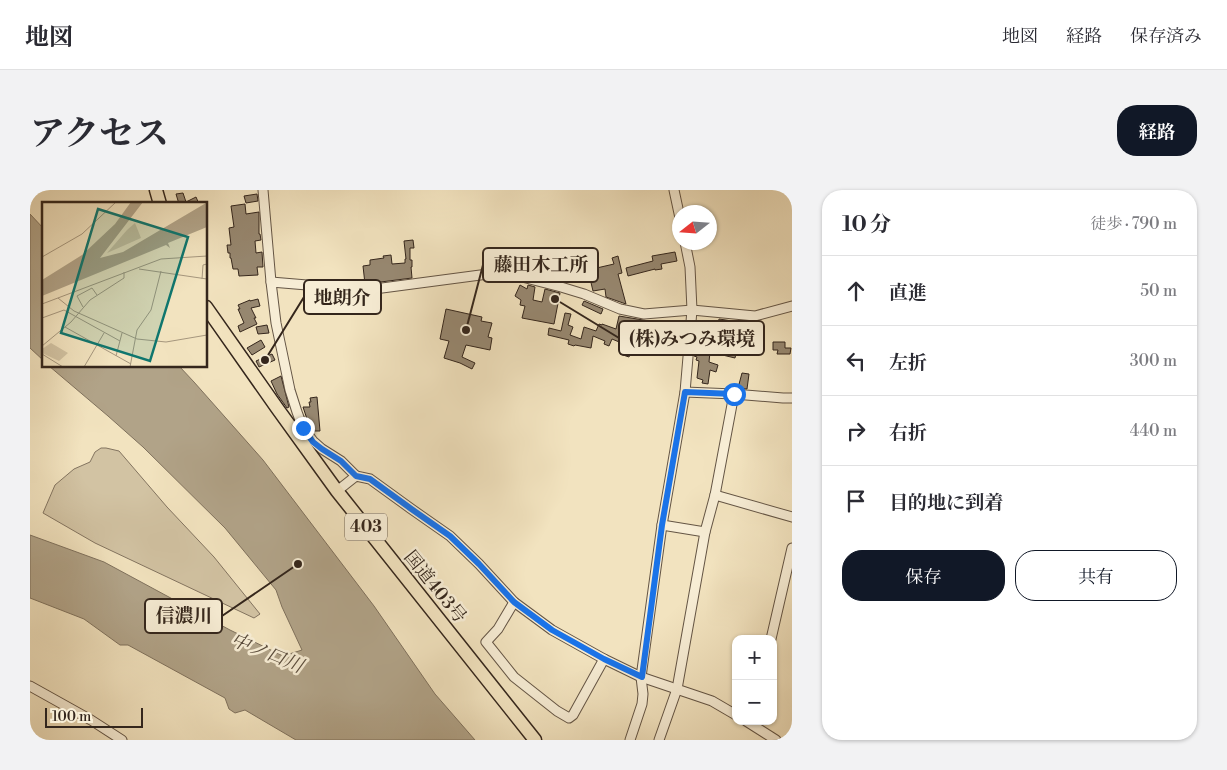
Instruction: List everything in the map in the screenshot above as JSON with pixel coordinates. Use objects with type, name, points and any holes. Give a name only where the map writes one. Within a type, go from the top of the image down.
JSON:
[{"type":"highway","name":"国道403号","points":[[208,310],[337,491],[535,740]]},
{"type":"street","points":[[263,190],[276,323],[290,390],[303,428],[313,442],[341,461],[356,476],[370,479],[450,536],[514,602],[552,630],[604,659],[642,677],[712,701],[732,713]]},
{"type":"street","points":[[674,190],[677,205]]},
{"type":"street","points":[[630,740],[642,704],[642,677],[662,525],[685,392],[692,310],[690,267],[686,250]]},
{"type":"street","points":[[271,282],[367,290],[503,272],[562,287],[620,309],[644,314],[692,310],[755,316],[792,306]]},
{"type":"street","points":[[685,392],[792,398]]},
{"type":"street","points":[[659,740],[677,689],[705,532],[715,495],[734,394]]},
{"type":"street","points":[[337,491],[356,476]]},
{"type":"street","points":[[715,495],[792,517]]},
{"type":"street","points":[[662,525],[705,532]]},
{"type":"street","points":[[772,635],[792,548]]},
{"type":"street","points":[[514,602],[498,629],[486,642],[514,676],[557,711],[569,718],[573,715],[604,659]]},
{"type":"street","points":[[30,686],[91,720],[122,740]]},
{"type":"street","points":[[754,725],[776,740]]},
{"type":"shaded area","points":[[101,448],[119,451],[167,507],[214,557],[260,614],[254,618],[95,543],[43,513],[55,485],[74,469],[90,462],[95,452]]},
{"type":"water","points":[[30,214],[42,227],[42,359],[30,348]]},
{"type":"water","name":"中ノ口川","points":[[51,368],[181,368],[263,460],[374,606],[435,694],[475,740],[296,740],[245,710],[235,713],[229,709],[225,698],[128,645],[120,645],[84,619],[30,598],[30,535],[104,562],[230,630],[283,656],[302,650],[276,590],[225,528],[143,447]]},
{"type":"building","points":[[183,193],[186,202],[178,202],[176,194]]},
{"type":"building","points":[[257,194],[258,201],[246,203],[244,196]]},
{"type":"building","points":[[196,197],[198,202],[186,202]]},
{"type":"building","points":[[245,204],[246,214],[259,212],[259,234],[261,240],[255,241],[256,253],[262,252],[263,267],[257,267],[258,275],[239,276],[238,269],[233,269],[227,245],[231,245],[229,228],[234,227],[231,206]]},
{"type":"building","points":[[413,240],[414,248],[410,248],[412,278],[365,284],[363,266],[370,265],[370,260],[391,255],[392,264],[405,263],[404,241]]},
{"type":"building","points":[[675,252],[677,261],[661,264],[662,269],[628,276],[626,268],[653,261],[652,256]]},
{"type":"building","points":[[618,256],[622,273],[618,274],[626,304],[606,297],[605,289],[593,291],[588,270],[614,264],[612,258]]},
{"type":"building","points":[[520,285],[527,289],[528,285],[535,287],[533,300],[542,302],[545,289],[560,293],[554,324],[522,318],[525,306],[520,305],[521,300],[515,296]]},
{"type":"building","points":[[258,299],[260,306],[251,308],[257,324],[240,332],[238,326],[244,323],[238,305]]},
{"type":"building","points":[[584,301],[603,309],[601,314],[582,305]]},
{"type":"building","points":[[446,309],[482,317],[481,321],[492,323],[488,337],[492,338],[490,350],[466,345],[462,357],[475,363],[472,369],[444,358],[449,341],[440,339]]},
{"type":"building","points":[[565,313],[571,314],[568,325],[573,327],[570,335],[581,339],[584,327],[596,331],[599,324],[602,324],[616,329],[619,316],[649,321],[640,349],[633,347],[629,357],[620,354],[624,344],[612,339],[609,346],[604,344],[605,341],[593,336],[591,348],[574,346],[568,344],[569,340],[548,335],[549,328],[561,331]]},
{"type":"building","points":[[719,319],[739,322],[738,328],[728,327],[728,330],[717,328]]},
{"type":"building","points":[[267,325],[269,333],[258,334],[256,327]]},
{"type":"building","points":[[709,338],[720,339],[720,343],[737,349],[735,358],[710,352],[709,362],[718,365],[716,372],[710,370],[708,384],[702,383],[703,380],[697,378],[699,361],[694,356],[695,346],[708,347]]},
{"type":"building","points":[[261,340],[265,347],[252,355],[247,348]]},
{"type":"building","points":[[773,342],[785,342],[785,348],[791,348],[790,354],[777,354],[778,350],[773,350]]},
{"type":"building","points":[[272,354],[275,360],[259,367],[256,361]]},
{"type":"building","points":[[742,373],[749,374],[747,389],[738,388]]},
{"type":"building","points":[[281,376],[289,407],[287,408],[271,381]]},
{"type":"building","points":[[317,397],[320,431],[314,431],[313,425],[309,425],[303,407],[310,407],[310,398]]},
{"type":"place","name":"(株)みつみ環境","points":[[555,299]]},
{"type":"place","name":"藤田木工所","points":[[466,330]]},
{"type":"place","name":"地朗介","points":[[265,360]]},
{"type":"place","name":"信濃川","points":[[298,564]]},
{"type":"route","points":[[303,428],[313,442],[341,461],[356,476],[370,479],[450,536],[514,602],[552,630],[604,659],[642,677],[662,525],[685,392],[734,394]]}]
